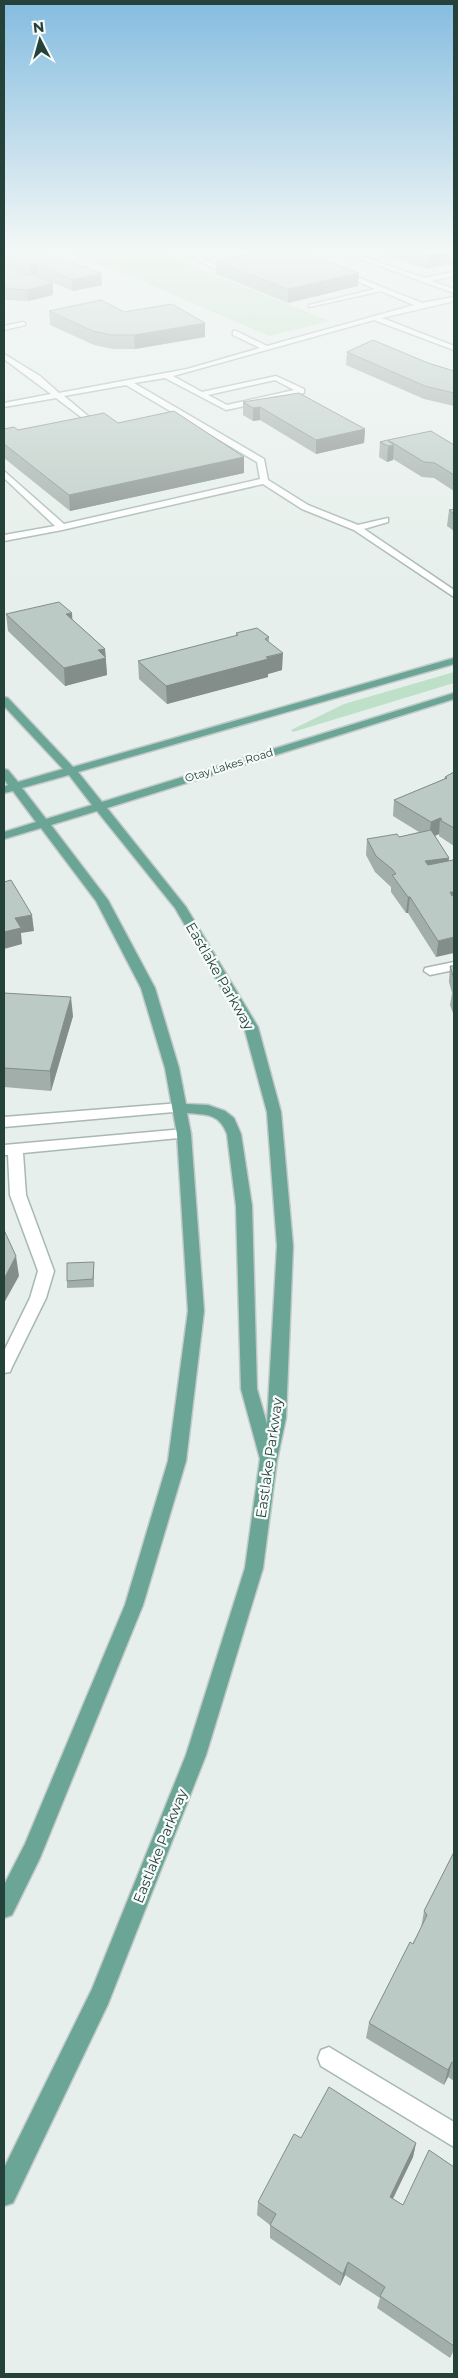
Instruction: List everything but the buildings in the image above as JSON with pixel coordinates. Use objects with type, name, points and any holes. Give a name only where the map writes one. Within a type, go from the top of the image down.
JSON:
[{"type":"main road","points":[[9,788],[72,772],[454,661]]},
{"type":"main road","name":"Otay Lakes Road","points":[[4,836],[454,696]]},
{"type":"main road","name":"Eastlake Parkway","points":[[4,700],[72,772],[180,907],[251,1027],[274,1112],[285,1246],[277,1418],[268,1460],[254,1568],[196,1755],[100,1996],[4,2194]]},
{"type":"main road","points":[[4,772],[9,788],[44,824],[102,900],[148,988],[172,1068],[184,1134],[196,1311],[177,1461],[134,1605],[32,1851],[4,1907]]},
{"type":"main road","points":[[180,1108],[208,1110],[220,1114],[229,1121],[234,1134],[244,1206],[249,1389],[268,1460]]},
{"type":"street","points":[[11,361],[37,378],[85,418]]},
{"type":"street","points":[[4,405],[128,383],[220,361]]},
{"type":"street","points":[[166,375],[226,408],[301,391],[276,378],[201,394]]},
{"type":"street","points":[[128,383],[261,461],[264,481]]},
{"type":"street","points":[[4,474],[62,527]]},
{"type":"street","points":[[4,538],[62,527],[264,481],[305,506],[357,528],[454,594]]},
{"type":"street","points":[[357,528],[385,520]]},
{"type":"street","points":[[442,586],[454,583]]},
{"type":"street","points":[[430,971],[454,966]]},
{"type":"street","points":[[4,1122],[180,1108]]},
{"type":"street","points":[[4,1367],[38,1298],[46,1271],[18,1195],[9,1149],[184,1134]]},
{"type":"street","points":[[329,2058],[454,2135]]},
{"type":"green space","points":[[454,672],[454,683],[293,732],[291,730],[344,704]]}]
